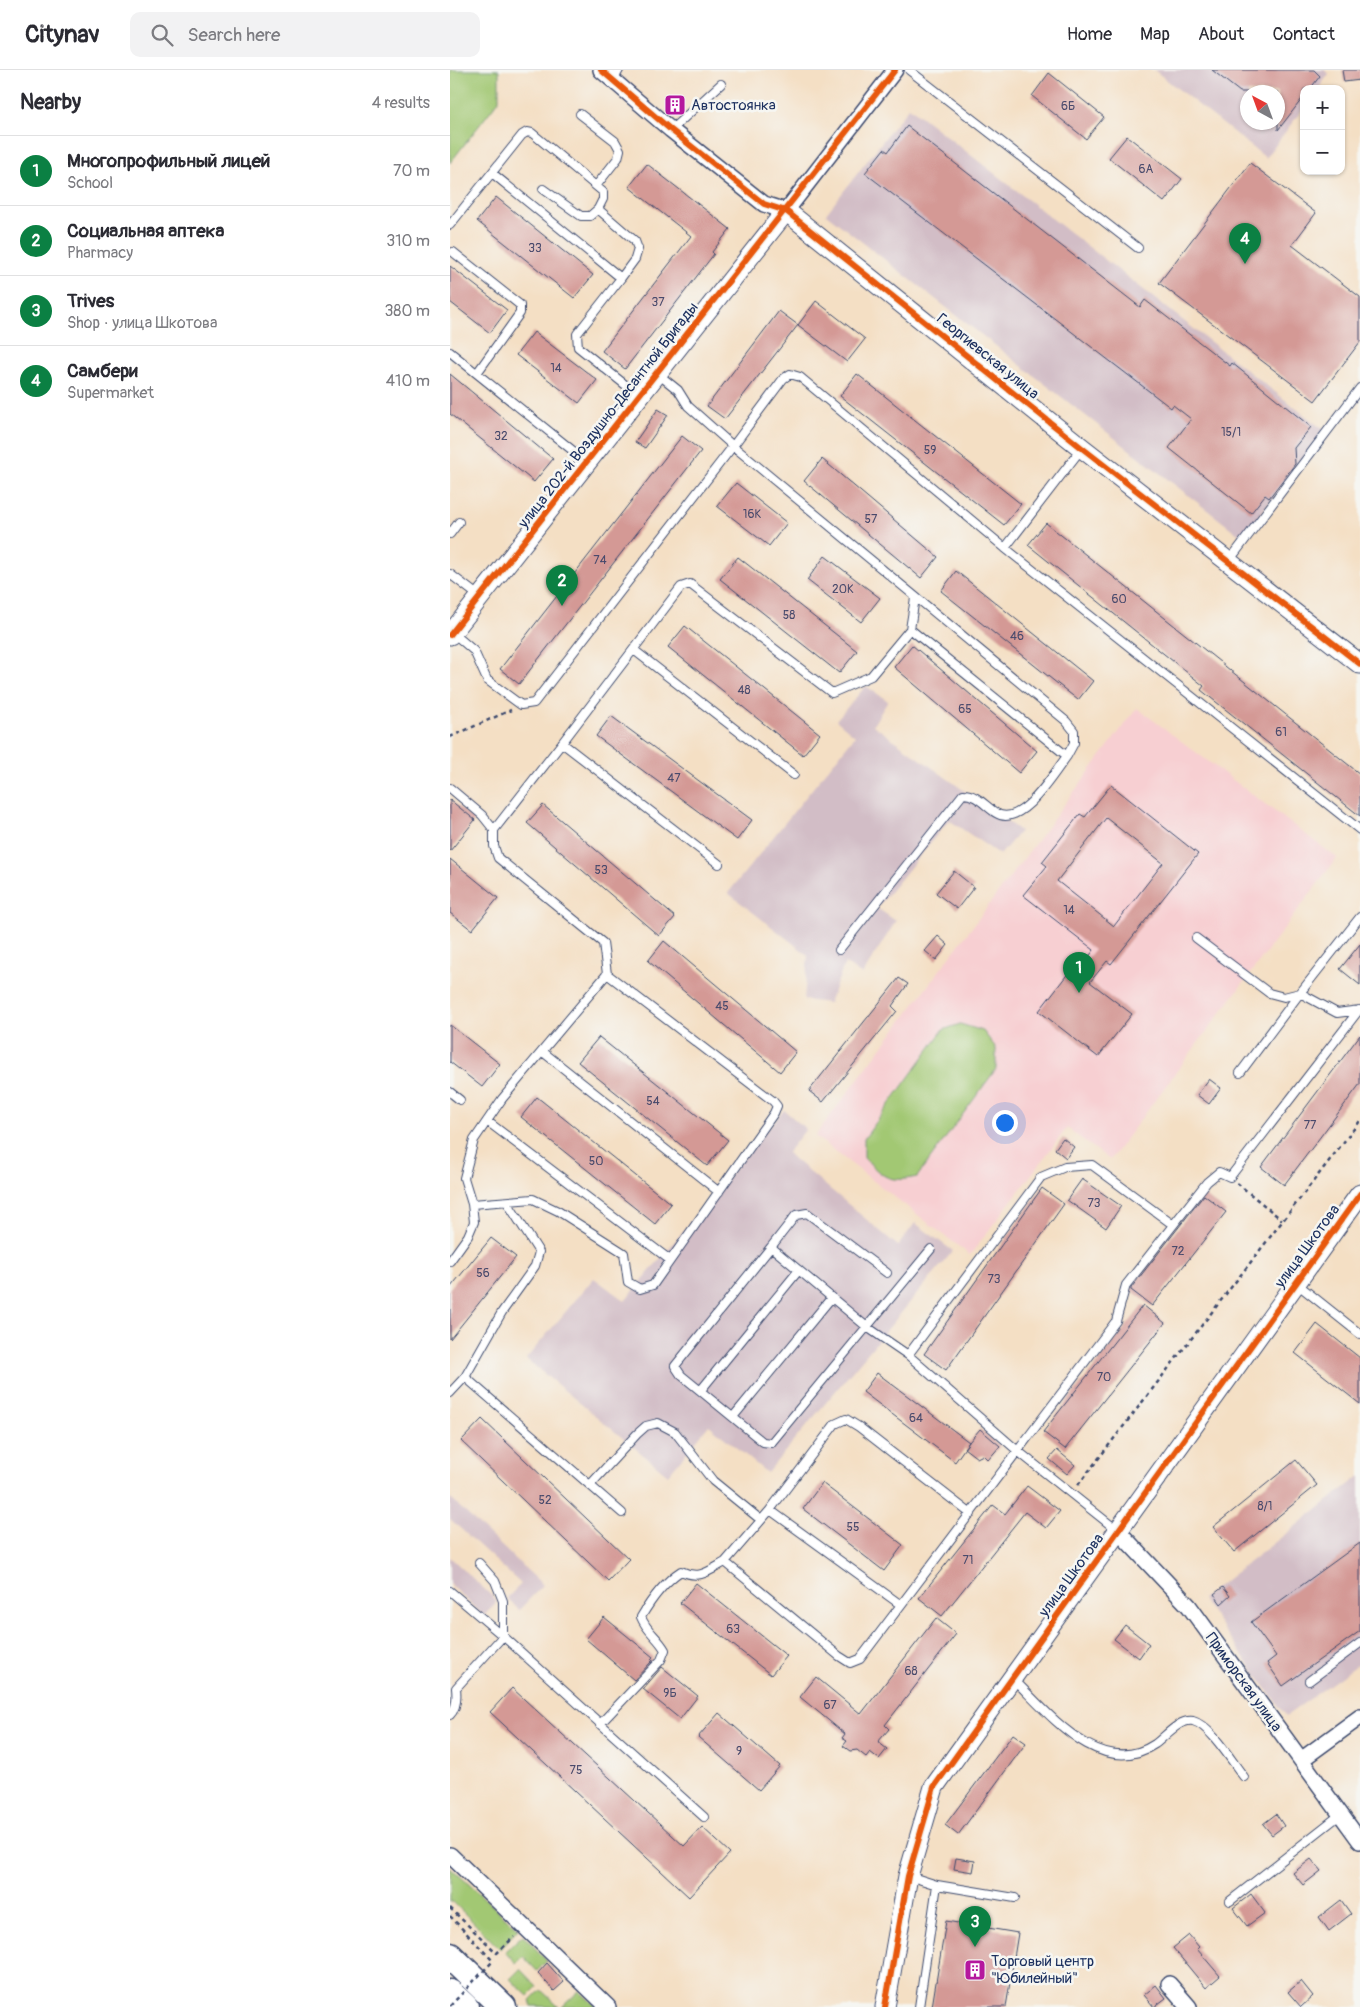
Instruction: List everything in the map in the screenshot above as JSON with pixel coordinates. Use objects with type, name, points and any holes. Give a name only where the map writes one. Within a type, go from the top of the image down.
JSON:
[{"type":"highway","points":[[450,1956],[503,2007]]},
{"type":"highway","points":[[450,1993],[465,2007]]},
{"type":"street","name":"Георгиевская улица","points":[[600,70],[616,76],[670,130],[764,204],[786,211],[1082,448],[1360,664]]},
{"type":"street","points":[[786,211],[895,70]]},
{"type":"street","name":"улица 202-й Воздушно-Десантной Бригады","points":[[451,634],[656,372],[786,211]]},
{"type":"street","name":"улица Шкотова","points":[[885,2007],[908,1876],[934,1787],[1360,1194]]},
{"type":"street","name":"Приморская улица","points":[[1118,1531],[1189,1606],[1360,1841]]},
{"type":"street","points":[[1301,1760],[1360,1717]]},
{"type":"street","points":[[450,1855],[608,2007]]},
{"type":"street","points":[[1169,1984],[1189,2007]]},
{"type":"lane","points":[[909,70],[1138,248]]},
{"type":"lane","points":[[670,130],[721,84]]},
{"type":"lane","points":[[580,114],[615,141],[620,150],[618,158],[596,186]]},
{"type":"lane","points":[[450,224],[522,134],[527,132],[532,133],[603,192],[603,199],[598,209],[590,216],[581,216],[543,189]]},
{"type":"lane","points":[[492,173],[621,278]]},
{"type":"lane","points":[[598,209],[635,241],[638,249],[635,259],[577,334],[578,347],[638,395]]},
{"type":"lane","points":[[453,252],[520,304],[520,313],[477,373]]},
{"type":"lane","points":[[450,352],[587,462]]},
{"type":"lane","points":[[656,372],[678,390],[688,406],[733,446],[1066,722],[1074,731],[1074,743],[1067,756],[1031,803],[1017,814],[998,815],[971,794],[963,794],[839,950]]},
{"type":"lane","points":[[451,634],[474,651],[487,680],[521,706],[534,703],[783,379],[790,374],[800,377],[1005,548],[1360,830]]},
{"type":"lane","points":[[1227,562],[1360,388]]},
{"type":"lane","points":[[1005,548],[1082,448]]},
{"type":"lane","points":[[450,534],[459,522]]},
{"type":"lane","points":[[450,574],[480,597]]},
{"type":"lane","points":[[472,1204],[533,1199],[558,1211],[624,1253],[628,1282],[640,1289],[653,1284],[719,1192],[777,1106],[608,974],[603,943],[498,858],[494,846],[494,830],[634,650],[681,586],[690,584],[832,693],[871,676],[910,629],[915,598]]},
{"type":"lane","points":[[910,629],[1067,756]]},
{"type":"lane","points":[[634,650],[794,775]]},
{"type":"lane","points":[[562,743],[719,864]]},
{"type":"lane","points":[[450,788],[482,815],[494,830]]},
{"type":"lane","points":[[1240,1073],[1360,917]]},
{"type":"lane","points":[[1196,938],[1270,993],[1284,997],[1300,994],[1337,1013],[1360,1010]]},
{"type":"lane","points":[[450,1261],[468,1236],[474,1222],[472,1204],[464,1178],[474,1140],[502,1099],[608,974]]},
{"type":"lane","points":[[725,1562],[839,1656],[850,1663],[860,1659],[1019,1452],[1116,1321],[1126,1285],[1172,1224],[1207,1182],[1219,1172],[1230,1177],[1360,1010]]},
{"type":"lane","points":[[543,1052],[719,1192]]},
{"type":"lane","points":[[450,1092],[460,1100]]},
{"type":"lane","points":[[487,1121],[670,1260]]},
{"type":"lane","points":[[908,1355],[1041,1177],[1065,1167],[1092,1165],[1172,1224]]},
{"type":"lane","points":[[450,1393],[465,1377],[502,1312],[536,1266],[539,1252],[507,1202]]},
{"type":"lane","points":[[887,1273],[807,1213],[796,1215],[675,1366],[681,1375],[763,1442],[771,1443],[931,1249]]},
{"type":"lane","points":[[771,1247],[867,1326],[908,1355],[1019,1452],[1118,1531]]},
{"type":"lane","points":[[701,1390],[799,1270]]},
{"type":"lane","points":[[1296,1283],[1360,1334]]},
{"type":"lane","points":[[733,1417],[832,1297]]},
{"type":"lane","points":[[465,1377],[622,1513]]},
{"type":"lane","points":[[600,1724],[661,1660],[665,1650],[660,1640],[646,1628],[641,1617],[647,1606],[671,1578],[681,1571],[692,1576],[704,1573],[725,1562],[770,1510],[835,1424],[846,1419],[859,1427],[971,1514]]},
{"type":"lane","points":[[590,1485],[637,1434],[646,1426],[658,1423],[675,1432],[713,1481],[762,1520]]},
{"type":"lane","points":[[770,1510],[901,1605]]},
{"type":"lane","points":[[450,1716],[453,1713],[457,1698],[453,1685],[503,1636],[502,1601],[495,1581],[479,1564]]},
{"type":"lane","points":[[450,1591],[503,1636],[704,1817]]},
{"type":"lane","points":[[1309,1681],[1360,1643]]},
{"type":"lane","points":[[1012,1678],[1078,1740],[1094,1748],[1115,1753],[1142,1751],[1183,1721],[1194,1721],[1204,1727],[1217,1741],[1244,1777]]},
{"type":"lane","points":[[1230,1901],[1341,1814]]},
{"type":"lane","points":[[908,1876],[937,1885],[1015,1898]]},
{"type":"lane","points":[[919,2007],[937,1885]]},
{"type":"path","points":[[450,736],[521,706]]},
{"type":"path","points":[[1071,1494],[1360,1120]]},
{"type":"path","points":[[1230,1177],[1282,1220]]},
{"type":"path","points":[[450,1908],[497,1953],[525,1927]]},
{"type":"path","points":[[450,1916],[493,1962],[450,2006]]},
{"type":"shaded area","points":[[1154,70],[1324,70],[1329,74],[1321,85],[1300,85],[1300,112],[1266,158]]},
{"type":"shaded area","points":[[909,107],[1325,431],[1242,537],[826,214]]},
{"type":"shaded area","points":[[866,686],[888,701],[873,725],[1020,831],[1000,855],[949,820],[877,908],[896,921],[862,975],[845,963],[829,1003],[804,1000],[808,955],[728,893],[855,736],[836,720]]},
{"type":"shaded area","points":[[1137,708],[1337,858],[1110,1160],[1067,1128],[970,1255],[815,1136]]},
{"type":"shaded area","points":[[784,1110],[806,1129],[787,1153],[898,1246],[915,1223],[953,1251],[767,1473],[709,1425],[668,1475],[526,1359],[594,1278],[625,1301]]},
{"type":"shaded area","points":[[1360,1476],[1360,1663],[1286,1716],[1202,1599]]},
{"type":"shaded area","points":[[450,1498],[543,1585],[519,1610],[507,1598],[521,1584],[450,1519]]},
{"type":"shaded area","points":[[450,1557],[497,1601],[484,1616],[450,1584]]},
{"type":"green space","points":[[450,70],[499,70],[499,100],[450,163]]},
{"type":"green space","points":[[960,1024],[983,1031],[996,1048],[996,1069],[917,1177],[893,1179],[887,1177],[876,1170],[864,1157],[864,1139],[943,1030]]},
{"type":"green space","points":[[450,1867],[518,1929],[500,1949],[453,1902],[450,1902]]},
{"type":"green space","points":[[523,1935],[547,1961],[537,1971],[523,1956],[516,1963],[505,1951]]},
{"type":"green space","points":[[520,1969],[537,1987],[528,1996],[510,1979]]},
{"type":"green space","points":[[541,1990],[559,2007],[532,2006],[530,2001]]},
{"type":"green space","points":[[579,1991],[597,2007],[562,2007]]},
{"type":"building","points":[[1212,70],[1314,70],[1320,76],[1313,85],[1300,85],[1300,102],[1285,121],[1285,85],[1240,85],[1240,92]]},
{"type":"building","points":[[1342,70],[1360,70],[1360,80],[1344,82]]},
{"type":"building","points":[[1049,73],[1104,117],[1086,139],[1032,96]]},
{"type":"building","points":[[907,126],[1140,307],[1145,300],[1230,366],[1232,363],[1311,427],[1294,448],[1295,464],[1269,498],[1265,495],[1251,513],[1169,448],[1191,419],[1173,405],[1171,408],[865,173],[884,149],[888,152]]},
{"type":"building","points":[[1127,136],[1182,179],[1164,202],[1109,158]]},
{"type":"building","points":[[1250,163],[1316,213],[1292,245],[1360,297],[1360,342],[1315,401],[1159,283]]},
{"type":"building","points":[[647,164],[730,229],[712,252],[714,254],[625,369],[602,351],[691,236],[629,187]]},
{"type":"building","points":[[496,197],[593,275],[574,298],[477,221]]},
{"type":"building","points":[[450,266],[507,310],[490,333],[450,302]]},
{"type":"building","points":[[816,301],[865,339],[847,362],[798,325]]},
{"type":"building","points":[[779,311],[798,325],[725,419],[707,406]]},
{"type":"building","points":[[534,332],[597,380],[579,403],[516,355]]},
{"type":"building","points":[[450,374],[553,459],[534,482],[450,414]]},
{"type":"building","points":[[857,374],[1021,504],[1004,525],[840,396]]},
{"type":"building","points":[[658,409],[668,415],[645,448],[635,442]]},
{"type":"building","points":[[682,436],[701,451],[519,684],[500,669]]},
{"type":"building","points":[[822,459],[938,557],[921,578],[804,481]]},
{"type":"building","points":[[736,483],[787,523],[769,546],[717,506]]},
{"type":"building","points":[[1046,523],[1360,774],[1360,816],[1201,690],[1204,686],[1028,545]]},
{"type":"building","points":[[825,556],[880,598],[861,622],[807,580]]},
{"type":"building","points":[[738,557],[857,651],[839,673],[720,579]]},
{"type":"building","points":[[956,571],[1093,681],[1078,700],[941,591]]},
{"type":"building","points":[[685,626],[820,734],[803,755],[668,647]]},
{"type":"building","points":[[912,645],[1037,751],[1019,773],[894,667]]},
{"type":"building","points":[[611,716],[752,820],[737,840],[596,736]]},
{"type":"building","points":[[1111,785],[1198,854],[1111,964],[1107,961],[1090,982],[1132,1014],[1098,1057],[1039,1011],[1073,967],[1078,971],[1094,950],[1023,895],[1047,866],[1042,862],[1080,814],[1085,817]],"holes":[[[1106,818],[1163,863],[1114,926],[1057,881]]]},
{"type":"building","points":[[450,800],[475,820],[450,851]]},
{"type":"building","points":[[543,805],[675,917],[659,936],[527,823]]},
{"type":"building","points":[[450,859],[498,898],[472,930],[450,913]]},
{"type":"building","points":[[954,871],[974,887],[957,909],[936,893]]},
{"type":"building","points":[[938,936],[948,945],[936,960],[925,951]]},
{"type":"building","points":[[664,941],[796,1052],[780,1072],[648,961]]},
{"type":"building","points":[[1360,944],[1360,985],[1340,969]]},
{"type":"building","points":[[899,978],[908,984],[892,1006],[897,1011],[823,1102],[809,1091]]},
{"type":"building","points":[[450,1025],[500,1064],[482,1087],[450,1062]]},
{"type":"building","points":[[1360,1035],[1360,1084],[1284,1185],[1261,1167]]},
{"type":"building","points":[[599,1037],[728,1140],[707,1166],[578,1062]]},
{"type":"building","points":[[1209,1079],[1221,1088],[1209,1104],[1197,1095]]},
{"type":"building","points":[[537,1097],[671,1204],[655,1224],[521,1117]]},
{"type":"building","points":[[1063,1138],[1074,1147],[1066,1158],[1055,1149]]},
{"type":"building","points":[[1082,1179],[1121,1206],[1106,1228],[1067,1200]]},
{"type":"building","points":[[1042,1188],[1064,1204],[946,1370],[924,1354]]},
{"type":"building","points":[[1204,1195],[1226,1212],[1152,1306],[1131,1290],[1131,1288]]},
{"type":"building","points":[[491,1238],[516,1257],[450,1339],[450,1288]]},
{"type":"building","points":[[1143,1305],[1165,1323],[1065,1449],[1043,1432]]},
{"type":"building","points":[[1317,1324],[1360,1358],[1360,1404],[1295,1353]]},
{"type":"building","points":[[877,1373],[969,1442],[955,1462],[863,1392]]},
{"type":"building","points":[[482,1419],[629,1559],[608,1581],[461,1441]]},
{"type":"building","points":[[980,1429],[1000,1446],[988,1460],[983,1455],[977,1458],[964,1448]]},
{"type":"building","points":[[1057,1450],[1075,1465],[1067,1474],[1049,1459]]},
{"type":"building","points":[[1296,1460],[1317,1485],[1234,1552],[1213,1527]]},
{"type":"building","points":[[822,1483],[903,1545],[884,1571],[803,1509]]},
{"type":"building","points":[[1027,1486],[1060,1511],[1046,1528],[1025,1512],[942,1616],[919,1598],[993,1505],[1005,1514]]},
{"type":"building","points":[[1360,1543],[1360,1631],[1283,1686],[1267,1663],[1276,1656],[1251,1622]]},
{"type":"building","points":[[696,1583],[787,1656],[771,1675],[680,1603]]},
{"type":"building","points":[[1223,1587],[1230,1596],[1221,1604],[1214,1594]]},
{"type":"building","points":[[604,1617],[653,1657],[651,1659],[653,1660],[634,1680],[586,1639]]},
{"type":"building","points":[[936,1618],[956,1634],[885,1725],[889,1729],[878,1742],[887,1749],[879,1759],[870,1752],[866,1757],[857,1750],[850,1751],[843,1746],[847,1741],[842,1738],[845,1734],[800,1697],[816,1677],[861,1714]]},
{"type":"building","points":[[1125,1625],[1149,1644],[1139,1658],[1114,1639]]},
{"type":"building","points":[[662,1667],[698,1696],[680,1719],[643,1689]]},
{"type":"building","points":[[512,1688],[684,1846],[702,1827],[730,1853],[689,1897],[490,1712]]},
{"type":"building","points":[[719,1713],[780,1766],[759,1790],[698,1737]]},
{"type":"building","points":[[1013,1734],[1026,1743],[958,1835],[945,1825]]},
{"type":"building","points":[[1276,1814],[1284,1826],[1272,1835],[1263,1824]]},
{"type":"building","points":[[956,1858],[975,1861],[973,1872],[954,1869]]},
{"type":"building","points":[[1311,1859],[1321,1871],[1303,1885],[1293,1873]]},
{"type":"building","points":[[1251,1894],[1265,1913],[1247,1926],[1233,1908]]},
{"type":"building","points":[[1341,1900],[1351,1914],[1329,1931],[1319,1917]]},
{"type":"building","name":"Торговый центр \"Юбилейный\"","points":[[946,1921],[1018,1933],[1006,2007],[932,2007]]},
{"type":"building","points":[[1189,1935],[1199,1947],[1197,1949],[1220,1976],[1206,1988],[1173,1948]]},
{"type":"building","points":[[547,1963],[564,1982],[554,1991],[538,1973]]},
{"type":"building","points":[[1301,1981],[1313,1996],[1301,2007],[1288,1992]]},
{"type":"building","points":[[1156,1985],[1166,1998],[1154,2007],[1144,1995]]},
{"type":"cycle path","points":[[601,70],[671,130],[764,204],[786,211],[1082,448],[1360,664]]},
{"type":"cycle path","points":[[450,635],[895,70]]},
{"type":"cycle path","points":[[885,2007],[908,1876],[934,1787],[1360,1194]]},
{"type":"place","name":"Автостоянка","points":[[675,105]]},
{"type":"place","name":"Самбери","points":[[1245,264]]},
{"type":"place","name":"Социальная аптека","points":[[562,606]]},
{"type":"place","name":"Многопрофильный лицей","points":[[1079,993]]},
{"type":"place","name":"Trives","points":[[975,1947]]},
{"type":"place","name":"Торговый центр \"Юбилейный\"","points":[[975,1970]]}]
